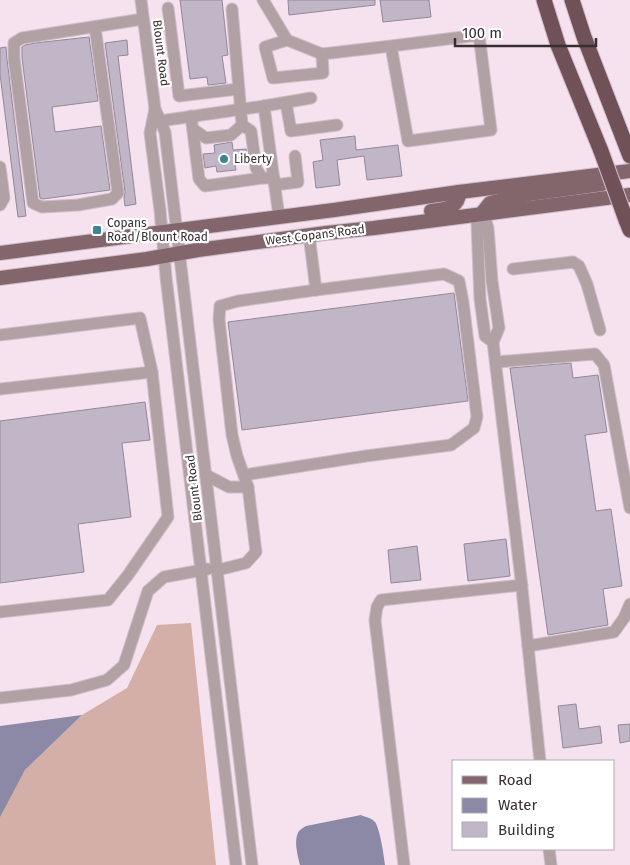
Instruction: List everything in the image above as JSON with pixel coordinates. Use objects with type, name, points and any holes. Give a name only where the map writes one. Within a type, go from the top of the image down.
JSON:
[{"type":"highway","points":[[544,0],[558,45],[628,225]]},
{"type":"highway","points":[[572,0],[584,37],[628,152]]},
{"type":"main road","name":"West Copans Road","points":[[0,253],[630,171]]},
{"type":"main road","points":[[482,214],[490,203],[529,194],[630,180]]},
{"type":"main road","points":[[374,228],[398,216],[449,208],[456,202],[459,192]]},
{"type":"main road","name":"West Copans Road","points":[[0,278],[309,235],[630,195]]},
{"type":"street","name":"Blount Road","points":[[141,0],[155,109],[165,132],[178,230],[252,865]]},
{"type":"street","points":[[263,0],[287,40],[322,54],[479,35],[491,130],[408,141],[391,46]]},
{"type":"street","points":[[168,8],[179,96],[238,89]]},
{"type":"street","points":[[232,9],[242,125]]},
{"type":"street","points":[[94,27],[118,193],[112,200],[78,205],[42,207],[33,203],[15,66],[14,44],[22,38],[143,19]]},
{"type":"street","points":[[287,40],[265,47],[273,78],[323,73],[322,54]]},
{"type":"street","points":[[160,121],[310,98]]},
{"type":"street","points":[[286,102],[291,131],[337,125]]},
{"type":"street","points":[[264,106],[279,217]]},
{"type":"street","name":"Blount Road","points":[[155,109],[150,133],[236,865]]},
{"type":"street","points":[[191,116],[199,179],[205,186],[262,178],[275,182],[298,182],[294,156]]},
{"type":"street","points":[[193,129],[206,138],[231,135],[242,125]]},
{"type":"street","points":[[242,125],[251,130],[256,168],[262,178]]},
{"type":"street","points":[[0,167],[4,198],[0,205]]},
{"type":"street","points":[[482,214],[488,228],[492,281],[499,328],[493,342],[522,585],[540,760]]},
{"type":"street","points":[[309,235],[316,290]]},
{"type":"street","points":[[513,269],[573,262],[579,266],[587,284],[600,330]]},
{"type":"street","points":[[0,698],[71,690],[108,680],[124,665],[148,591],[164,577],[246,563],[256,552],[248,486],[237,456],[232,435],[219,319],[220,306],[238,301],[444,274],[459,281],[464,302],[477,417],[474,428],[451,445],[244,475]]},
{"type":"street","points":[[0,335],[140,318],[152,372],[168,517],[108,600],[0,612]]},
{"type":"street","points":[[496,362],[595,354],[604,365],[630,508]]},
{"type":"street","points":[[0,390],[152,372]]},
{"type":"street","points":[[206,476],[229,487],[248,486]]},
{"type":"street","points":[[404,865],[375,620],[377,608],[381,600],[522,585]]},
{"type":"street","points":[[528,646],[614,632],[624,618],[630,604]]},
{"type":"street","points":[[549,850],[551,865]]},
{"type":"shaded area","points":[[191,623],[216,865],[0,865],[0,815],[25,770],[82,715],[127,688],[157,625]]},
{"type":"water","points":[[82,715],[25,770],[0,817],[0,726]]},
{"type":"water","points":[[361,815],[372,820],[377,825],[385,865],[300,865],[296,843],[300,830],[306,826]]},
{"type":"building","points":[[180,0],[222,0],[228,55],[222,56],[226,83],[208,85],[207,77],[190,79]]},
{"type":"building","points":[[288,0],[375,0],[375,5],[289,15]]},
{"type":"building","points":[[380,0],[429,0],[431,17],[383,22]]},
{"type":"building","points":[[89,37],[98,101],[52,107],[55,132],[101,126],[110,190],[43,199],[40,198],[22,47],[35,43]]},
{"type":"building","points":[[127,40],[128,55],[118,56],[136,204],[125,206],[125,192],[105,43]]},
{"type":"building","points":[[6,47],[26,216],[18,217],[0,74],[0,48]]},
{"type":"building","points":[[355,136],[356,150],[398,145],[402,176],[367,180],[364,156],[337,160],[340,185],[316,188],[313,162],[323,160],[320,140]]},
{"type":"building","points":[[232,142],[233,150],[246,149],[248,162],[235,164],[236,170],[217,172],[216,166],[205,168],[203,154],[215,153],[214,145]]},
{"type":"building","points":[[454,293],[468,401],[242,430],[228,322]]},
{"type":"building","points":[[571,363],[573,378],[598,375],[607,432],[585,435],[596,511],[611,509],[622,586],[603,589],[608,625],[548,635],[510,368]]},
{"type":"building","points":[[145,402],[150,440],[122,443],[131,517],[78,524],[84,572],[0,583],[0,421]]},
{"type":"building","points":[[506,539],[510,576],[468,581],[464,544]]},
{"type":"building","points":[[417,546],[421,580],[391,583],[388,550]]},
{"type":"building","points":[[576,704],[579,729],[600,726],[602,743],[563,748],[558,706]]},
{"type":"building","points":[[630,724],[630,741],[620,743],[618,725]]},
{"type":"place","name":"Liberty","points":[[224,159]]},
{"type":"place","name":"Copans Road/Blount Road","points":[[97,230]]}]
